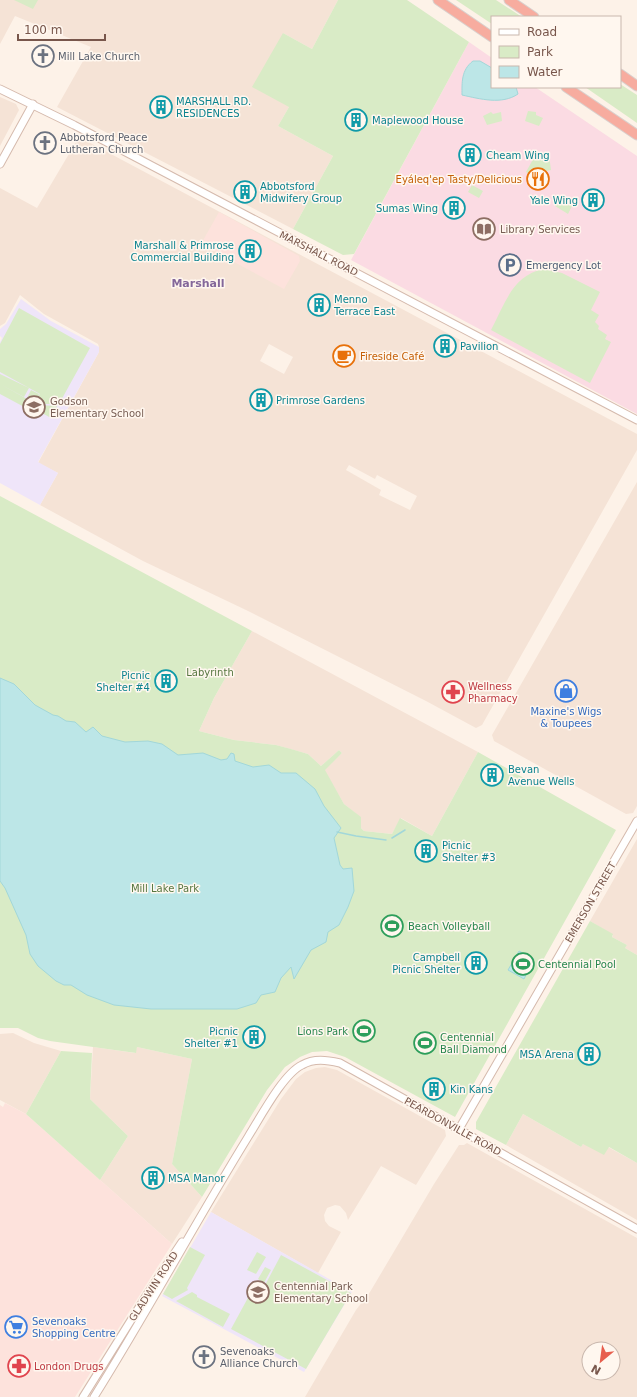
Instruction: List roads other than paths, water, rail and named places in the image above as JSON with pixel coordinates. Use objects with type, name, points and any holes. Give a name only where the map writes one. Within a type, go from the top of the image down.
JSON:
[{"type":"highway","points":[[438,0],[491,36]]},
{"type":"highway","points":[[509,0],[533,16]]},
{"type":"highway","points":[[621,75],[637,86]]},
{"type":"highway","points":[[567,88],[637,135]]},
{"type":"main road","name":"MARSHALL ROAD","points":[[0,89],[33,104],[637,420]]},
{"type":"main road","points":[[0,164],[33,104]]},
{"type":"main road","name":"EMERSON STREET","points":[[459,1129],[637,821]]},
{"type":"main road","name":"PEARDONVILLE ROAD","points":[[275,1096],[290,1074],[302,1065],[314,1060],[326,1060],[340,1063],[637,1229]]},
{"type":"main road","name":"GLADWIN ROAD","points":[[83,1397],[148,1293],[187,1238],[275,1096]]},
{"type":"main road","name":"GLADWIN ROAD","points":[[94,1397],[155,1298],[185,1245],[187,1238]]},
{"type":"main road","points":[[148,1293],[155,1298]]},
{"type":"water","points":[[473,61],[480,61],[491,67],[491,88],[516,88],[518,94],[498,100],[462,95],[462,81],[466,68]]},
{"type":"water","points":[[0,678],[14,684],[35,705],[66,721],[75,722],[86,732],[93,727],[102,736],[125,742],[148,741],[162,744],[178,755],[203,753],[221,760],[227,759],[231,753],[234,754],[235,761],[253,767],[269,765],[281,773],[296,773],[315,789],[324,806],[341,828],[334,838],[340,865],[343,869],[352,868],[354,891],[339,925],[328,932],[326,942],[311,950],[294,979],[291,967],[281,978],[275,992],[261,995],[256,1003],[237,1009],[151,1009],[114,1005],[87,995],[71,985],[64,985],[56,981],[38,966],[30,954],[26,935],[5,888],[0,881]]},
{"type":"water","points":[[519,951],[534,959],[524,979],[508,970]]},
{"type":"waterway","points":[[392,838],[405,830]]},
{"type":"waterway","points":[[337,832],[386,840]]},
{"type":"place","name":"Mill Lake Church","points":[[43,56]]},
{"type":"place","name":"MARSHALL RD. RESIDENCES","points":[[161,107]]},
{"type":"place","name":"Maplewood House","points":[[356,120]]},
{"type":"place","name":"Abbotsford Peace Lutheran Church","points":[[45,143]]},
{"type":"place","name":"Cheam Wing","points":[[470,155]]},
{"type":"place","name":"Eyáleq'ep Tasty/Delicious","points":[[538,179]]},
{"type":"place","name":"Abbotsford Midwifery Group","points":[[245,192]]},
{"type":"place","name":"Yale Wing","points":[[593,200]]},
{"type":"place","name":"Sumas Wing","points":[[454,208]]},
{"type":"place","name":"Library Services","points":[[484,229]]},
{"type":"place","name":"Marshall & Primrose Commercial Building","points":[[250,251]]},
{"type":"place","name":"Emergency Lot","points":[[510,265]]},
{"type":"place","name":"Menno Terrace East","points":[[319,305]]},
{"type":"place","name":"Pavilion","points":[[445,346]]},
{"type":"place","name":"Fireside Café","points":[[344,356]]},
{"type":"place","name":"Primrose Gardens","points":[[261,400]]},
{"type":"place","name":"Godson Elementary School","points":[[34,407]]},
{"type":"place","name":"Picnic Shelter #4","points":[[166,681]]},
{"type":"place","name":"Maxine's Wigs & Toupees","points":[[566,691]]},
{"type":"place","name":"Wellness Pharmacy","points":[[453,692]]},
{"type":"place","name":"Bevan Avenue Wells","points":[[492,775]]},
{"type":"place","name":"Picnic Shelter #3","points":[[426,851]]},
{"type":"place","name":"Beach Volleyball","points":[[392,926]]},
{"type":"place","name":"Campbell Picnic Shelter","points":[[476,963]]},
{"type":"place","name":"Centennial Pool","points":[[523,964]]},
{"type":"place","name":"Lions Park","points":[[364,1031]]},
{"type":"place","name":"Picnic Shelter #1","points":[[254,1037]]},
{"type":"place","name":"Centennial Ball Diamond","points":[[425,1043]]},
{"type":"place","name":"MSA Arena","points":[[589,1054]]},
{"type":"place","name":"Kin Kans","points":[[434,1089]]},
{"type":"place","name":"MSA Manor","points":[[153,1178]]},
{"type":"place","name":"Centennial Park Elementary School","points":[[258,1292]]},
{"type":"place","name":"Sevenoaks Shopping Centre","points":[[16,1327]]},
{"type":"place","name":"Sevenoaks Alliance Church","points":[[204,1357]]},
{"type":"place","name":"London Drugs","points":[[19,1366]]},
{"type":"district","name":"Marshall","points":[[198,283]]},
{"type":"park label","name":"Labyrinth","points":[[210,672]]},
{"type":"park label","name":"Mill Lake Park","points":[[165,888]]}]
